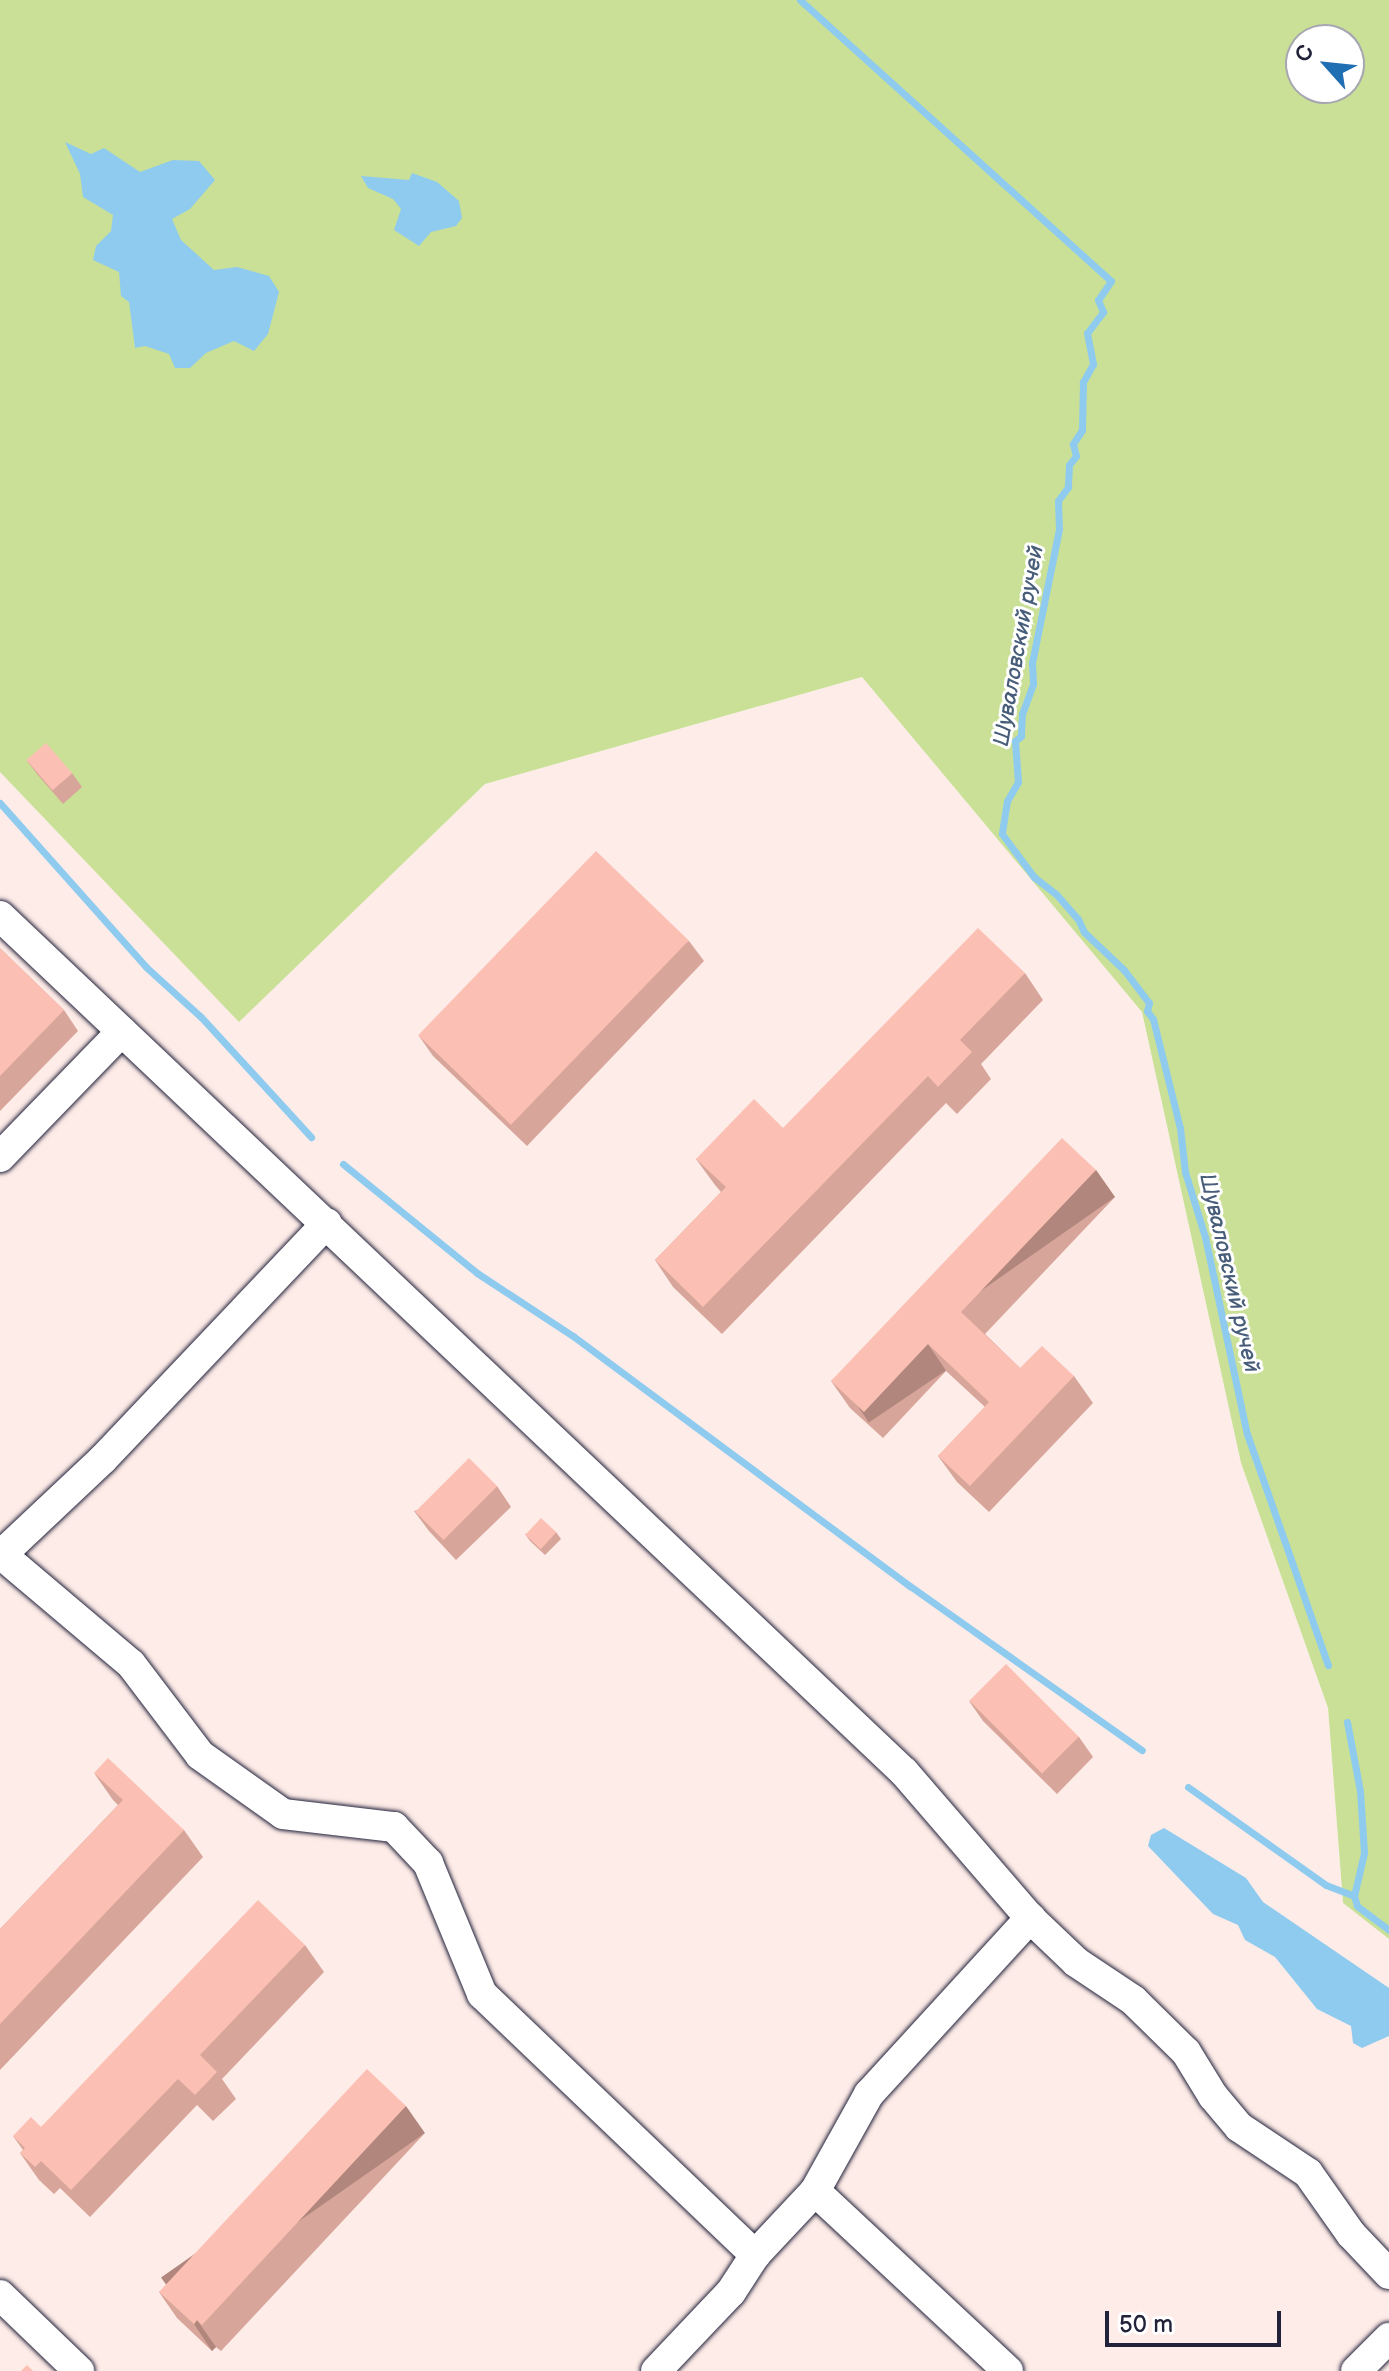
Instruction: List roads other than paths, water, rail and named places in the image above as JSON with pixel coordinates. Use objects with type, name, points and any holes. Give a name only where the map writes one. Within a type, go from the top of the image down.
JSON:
[{"type":"lane","points":[[0,916],[904,1772],[1030,1918],[1076,1962],[1133,2000],[1186,2052],[1213,2096],[1239,2127],[1308,2173],[1351,2234],[1389,2274]]},
{"type":"lane","points":[[0,1157],[122,1031]]},
{"type":"lane","points":[[327,1223],[103,1459],[1,1556],[131,1664],[200,1755],[283,1814],[394,1827],[428,1863],[482,1994],[755,2255]]},
{"type":"lane","points":[[656,2371],[731,2292],[755,2255],[815,2191],[869,2094],[1030,1918]]},
{"type":"lane","points":[[815,2191],[1008,2371]]},
{"type":"lane","points":[[0,2295],[79,2371]]},
{"type":"lane","points":[[1356,2371],[1389,2338]]},
{"type":"water","points":[[65,142],[91,154],[104,148],[140,172],[173,160],[199,161],[215,180],[190,209],[172,219],[181,240],[214,270],[237,267],[269,276],[279,292],[268,334],[254,351],[234,341],[206,353],[190,368],[175,368],[169,354],[145,346],[135,348],[129,302],[121,296],[119,272],[93,260],[96,246],[111,231],[113,215],[83,197],[80,174]]},
{"type":"water","points":[[412,173],[437,182],[459,201],[462,218],[456,226],[431,232],[419,246],[394,230],[401,209],[393,199],[368,188],[361,176],[409,180]]},
{"type":"water","points":[[1164,1828],[1246,1878],[1263,1902],[1389,1988],[1389,2036],[1362,2048],[1353,2043],[1351,2026],[1317,2009],[1275,1957],[1245,1940],[1238,1925],[1213,1914],[1148,1846],[1151,1835]]},
{"type":"waterway","name":"Шуваловский ручей","points":[[800,0],[1111,281],[1098,300],[1103,312],[1087,333],[1093,364],[1083,382],[1082,430],[1073,444],[1076,456],[1069,465],[1068,487],[1058,501],[1059,529],[1032,663],[1033,684],[1022,714],[1021,736],[1015,741],[1018,782],[1007,801],[1002,834],[1034,877],[1056,894],[1078,919],[1084,932],[1124,970],[1149,1003],[1147,1011],[1153,1019],[1180,1128],[1185,1172],[1205,1237],[1247,1434],[1328,1665]]},
{"type":"waterway","points":[[0,803],[146,967],[201,1017],[311,1137]]},
{"type":"waterway","points":[[343,1164],[477,1273],[573,1336],[910,1586],[1142,1750]]},
{"type":"waterway","points":[[1347,1722],[1360,1791],[1364,1853],[1354,1896],[1357,1906],[1389,1930]]},
{"type":"waterway","points":[[1188,1787],[1326,1885],[1354,1896]]}]
